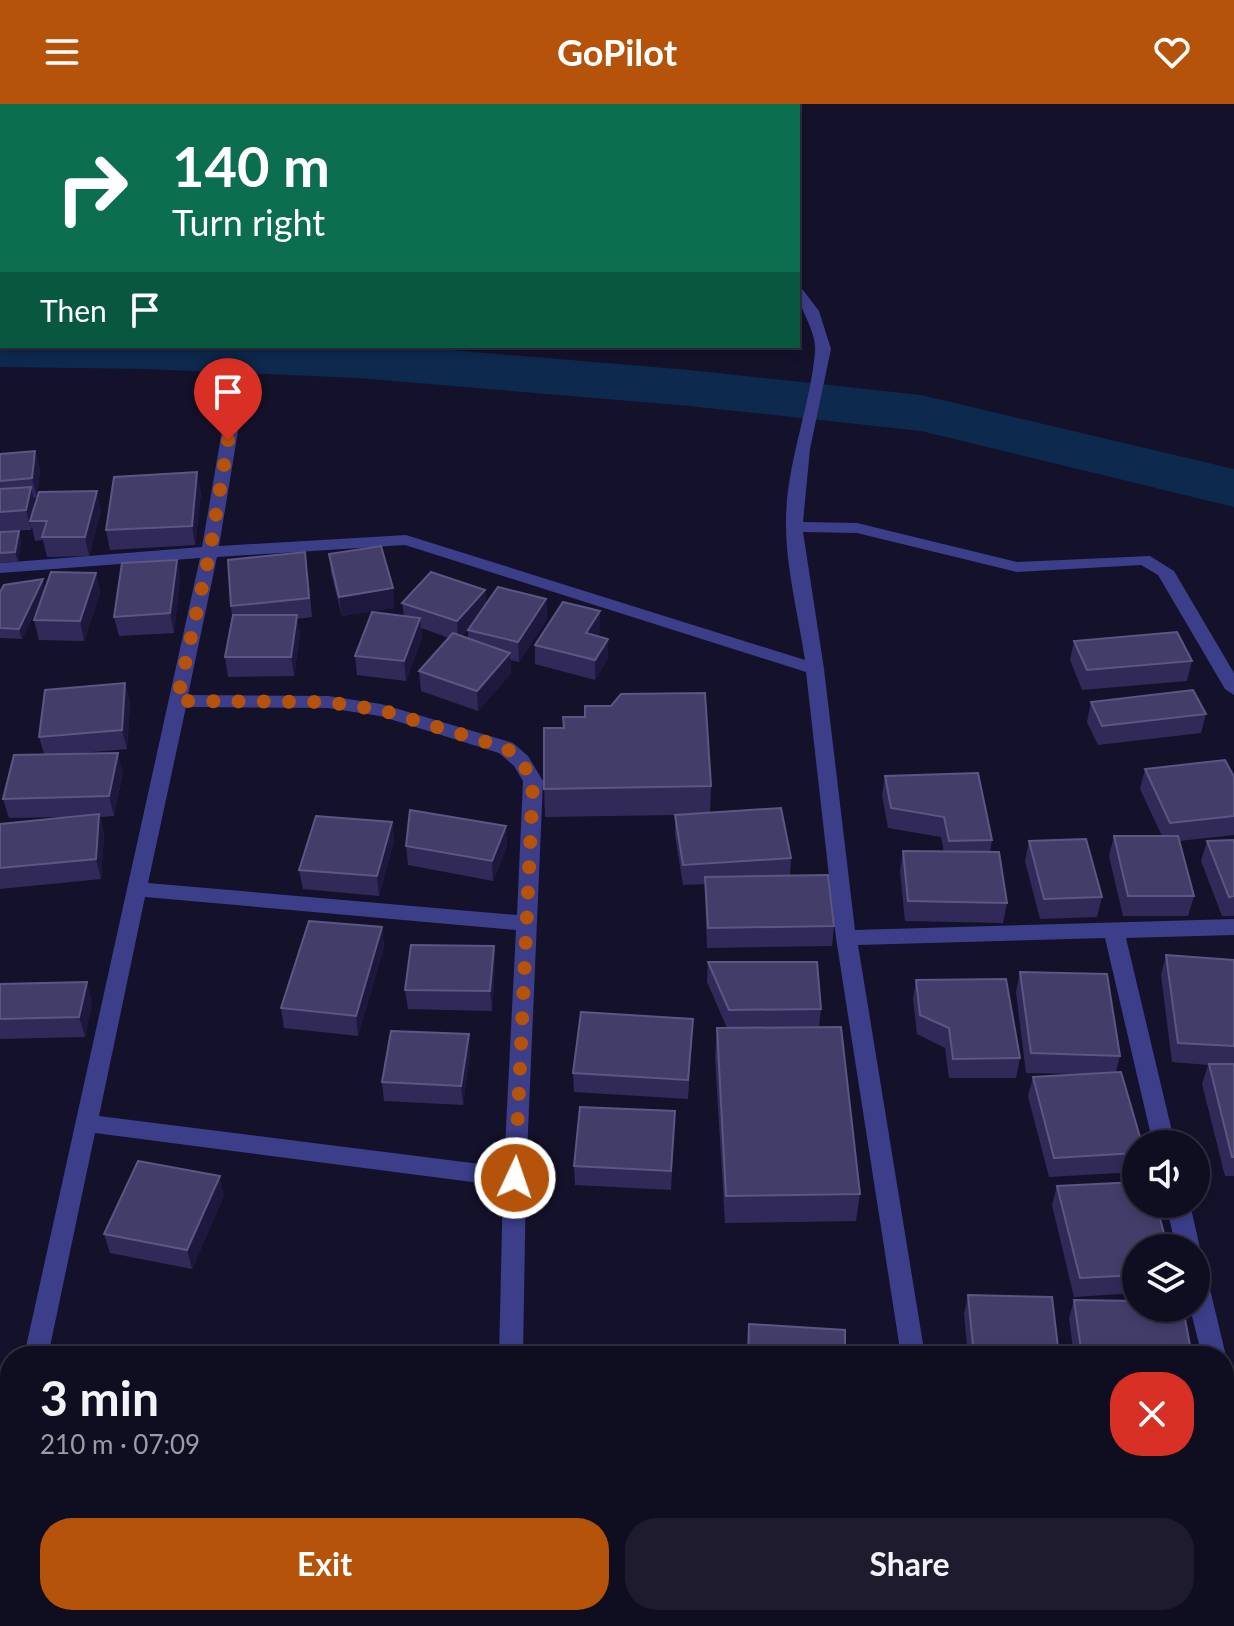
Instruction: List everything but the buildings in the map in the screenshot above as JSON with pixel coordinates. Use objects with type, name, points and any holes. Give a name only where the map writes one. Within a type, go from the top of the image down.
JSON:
[{"type":"street","points":[[800,296],[812,311],[823,349],[802,449],[794,527],[815,669],[846,938],[911,1346]]},
{"type":"street","points":[[38,1346],[210,551],[233,413]]},
{"type":"street","points":[[794,527],[857,528],[1017,567],[1144,560],[1154,563],[1165,571],[1234,689]]},
{"type":"street","points":[[0,568],[210,551],[406,540],[815,669]]},
{"type":"street","points":[[177,701],[328,702],[381,710],[506,748],[521,761],[533,781],[515,1178],[511,1346]]},
{"type":"street","points":[[137,889],[526,923]]},
{"type":"street","points":[[846,938],[1234,927]]},
{"type":"street","points":[[1114,931],[1161,1130]]},
{"type":"street","points":[[86,1123],[515,1178]]},
{"type":"street","points":[[1206,1322],[1212,1346]]},
{"type":"waterway","points":[[0,349],[147,351],[358,360],[689,388],[921,413],[1234,488]]},
{"type":"route","points":[[228,440],[210,551],[177,701],[328,702],[381,710],[506,748],[521,761],[533,781],[515,1178]]}]
